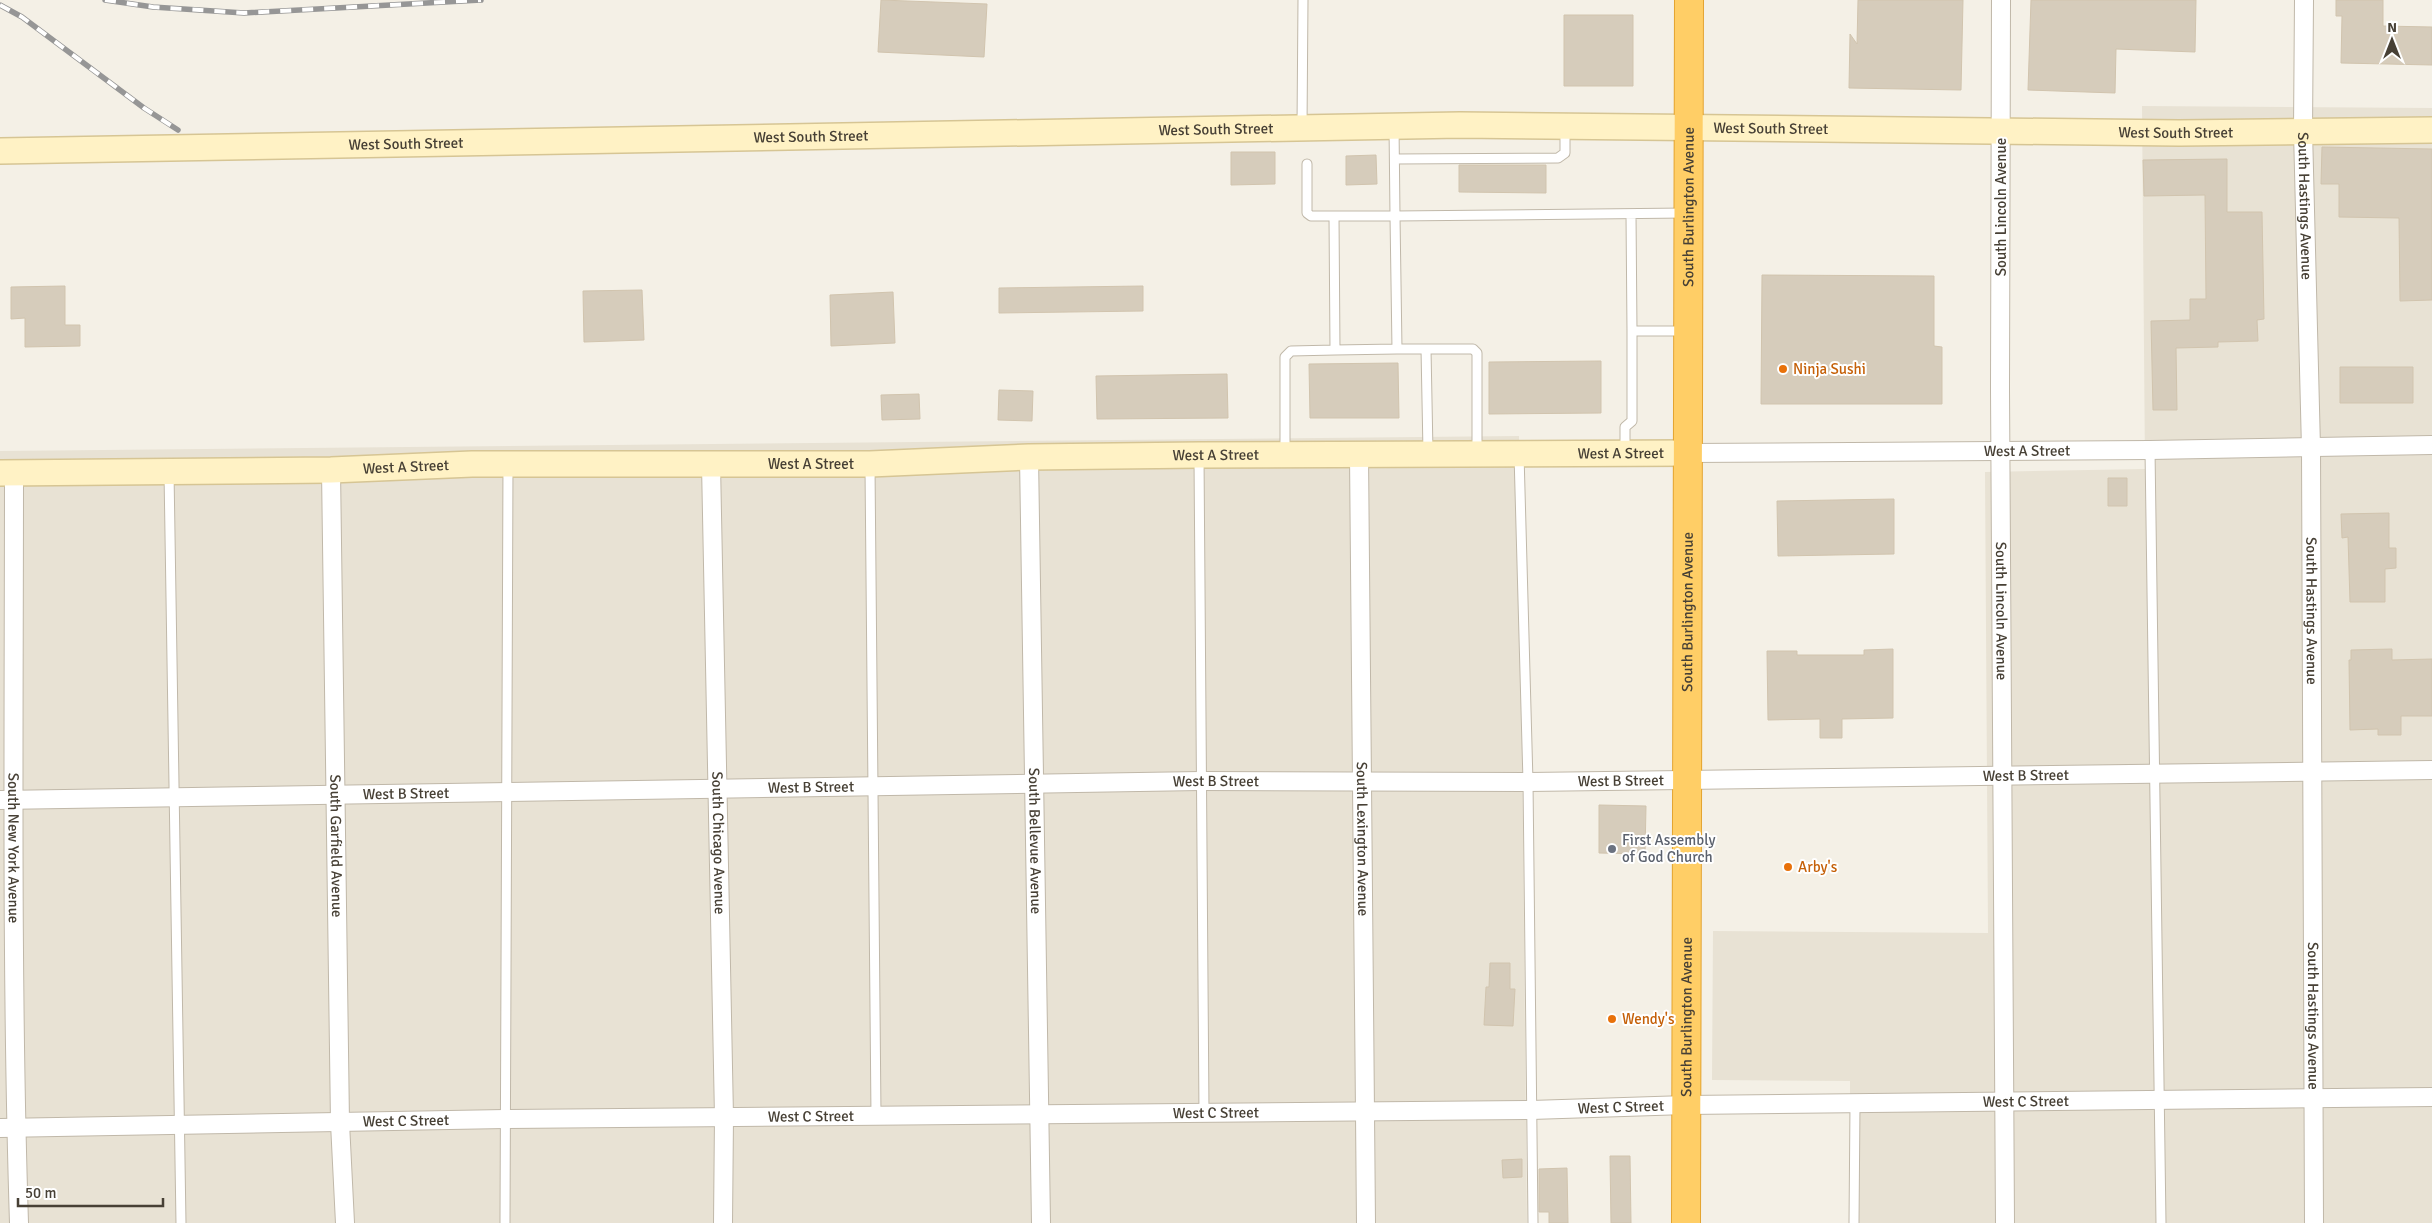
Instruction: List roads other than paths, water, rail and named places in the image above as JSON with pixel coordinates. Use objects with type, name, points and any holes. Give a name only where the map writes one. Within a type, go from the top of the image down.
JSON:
[{"type":"highway","name":"South Burlington Avenue","points":[[1686,1223],[1689,453],[1688,0]]},
{"type":"street","name":"South Lincoln Avenue","points":[[2001,0],[2005,1223]]},
{"type":"street","name":"South Hastings Avenue","points":[[2304,0],[2303,131],[2311,448],[2314,1223]]},
{"type":"street","name":"West South Street","points":[[0,151],[1394,126],[1688,126],[2001,131],[2432,130]]},
{"type":"street","name":"West A Street","points":[[7,473],[331,470],[508,464],[870,464],[1029,457],[1199,454],[1359,456],[2150,450],[2432,445]]},
{"type":"street","name":"South Lexington Avenue","points":[[1359,456],[1366,1223]]},
{"type":"street","name":"South Bellevue Avenue","points":[[1029,457],[1041,1223]]},
{"type":"street","name":"South Chicago Avenue","points":[[710,464],[724,1117],[723,1223]]},
{"type":"street","name":"South Garfield Avenue","points":[[331,470],[340,1123],[345,1223]]},
{"type":"street","name":"South New York Avenue","points":[[7,473],[8,1128],[19,1223]]},
{"type":"street","name":"West B Street","points":[[7,800],[174,799],[507,791],[1200,781],[1528,782],[2432,770]]},
{"type":"street","name":"West C Street","points":[[8,1128],[724,1117],[1531,1110],[1686,1105],[2432,1097]]},
{"type":"lane","points":[[1302,127],[1303,0]]},
{"type":"lane","points":[[1395,159],[1558,158],[1565,153],[1565,125]]},
{"type":"lane","points":[[1394,126],[1397,349]]},
{"type":"lane","points":[[1307,164],[1307,213],[1310,216],[1688,213]]},
{"type":"lane","points":[[1625,454],[1625,427],[1632,421],[1631,214]]},
{"type":"lane","points":[[1334,216],[1335,350]]},
{"type":"lane","points":[[1632,331],[1689,331]]},
{"type":"lane","points":[[1285,455],[1284,357],[1291,350],[1397,349],[1473,349],[1477,354],[1477,454]]},
{"type":"lane","points":[[1426,349],[1428,454]]},
{"type":"lane","points":[[2150,450],[2161,1100],[2161,1223]]},
{"type":"lane","points":[[1199,454],[1204,1113]]},
{"type":"lane","points":[[1519,454],[1528,782],[1533,1223]]},
{"type":"lane","points":[[505,1223],[508,464]]},
{"type":"lane","points":[[870,464],[876,1116]]},
{"type":"lane","points":[[169,472],[181,1223]]},
{"type":"lane","points":[[1854,1223],[1855,1104]]},
{"type":"railway","points":[[105,0],[153,7],[244,13],[481,0]]},
{"type":"railway","points":[[0,5],[22,17],[144,108],[178,130]]},
{"type":"place","name":"Ninja Sushi","points":[[1783,369]]},
{"type":"place","name":"First Assembly of God Church","points":[[1612,849]]},
{"type":"place","name":"Arby's","points":[[1788,867]]},
{"type":"place","name":"Wendy's","points":[[1612,1019]]}]
